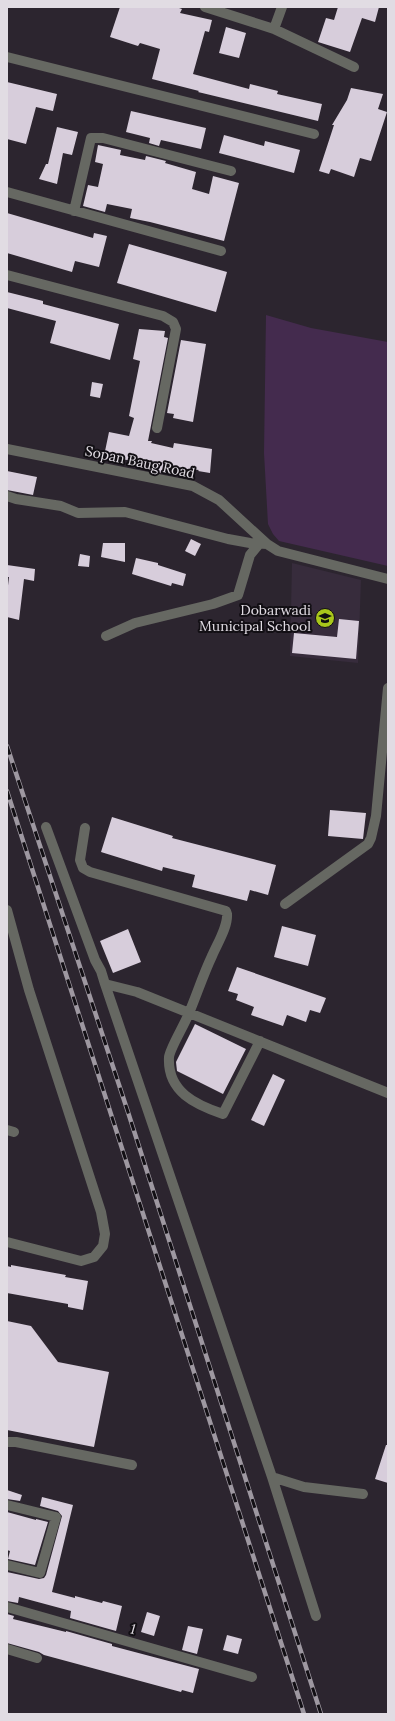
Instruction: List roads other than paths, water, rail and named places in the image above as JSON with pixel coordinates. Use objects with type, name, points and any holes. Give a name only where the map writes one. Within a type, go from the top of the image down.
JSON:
[{"type":"street","points":[[205,7],[274,29],[354,67]]},
{"type":"street","points":[[274,29],[282,7]]},
{"type":"street","points":[[7,56],[314,134]]},
{"type":"street","points":[[74,211],[91,138],[102,138],[231,171]]},
{"type":"street","points":[[7,192],[221,251]]},
{"type":"street","points":[[7,275],[163,316],[173,322],[176,329],[157,428]]},
{"type":"street","name":"Sopan Baug Road","points":[[7,448],[193,486],[220,500],[263,544],[278,551],[388,579]]},
{"type":"street","points":[[7,496],[16,499],[61,506],[78,513],[125,512],[228,539],[263,544]]},
{"type":"street","points":[[106,636],[135,623],[213,604],[238,595],[250,555],[263,544]]},
{"type":"street","points":[[285,904],[368,844],[371,838],[376,816],[388,688]]},
{"type":"street","points":[[46,827],[95,960],[102,971],[105,984],[272,1477],[316,1616]]},
{"type":"street","points":[[85,828],[80,860],[83,868],[226,912],[227,917],[222,935],[202,976],[189,1013],[169,1056],[171,1073],[178,1088],[190,1100],[223,1114],[260,1041]]},
{"type":"street","points":[[7,910],[29,990],[98,1204],[105,1234],[103,1246],[94,1257],[81,1261],[7,1242]]},
{"type":"street","points":[[105,984],[137,992],[388,1093]]},
{"type":"street","points":[[7,1442],[16,1442],[132,1465]]},
{"type":"street","points":[[272,1477],[304,1486],[363,1494]]},
{"type":"street","points":[[7,1505],[56,1517],[40,1573],[7,1565]]},
{"type":"street","name":"1","points":[[7,1607],[252,1677]]},
{"type":"street","points":[[7,1649],[37,1658]]},
{"type":"railway","points":[[7,746],[127,1109],[321,1714]]},
{"type":"railway","points":[[7,791],[304,1714]]},
{"type":"place","name":"Dobarwadi Municipal School","points":[[325,618]]}]
